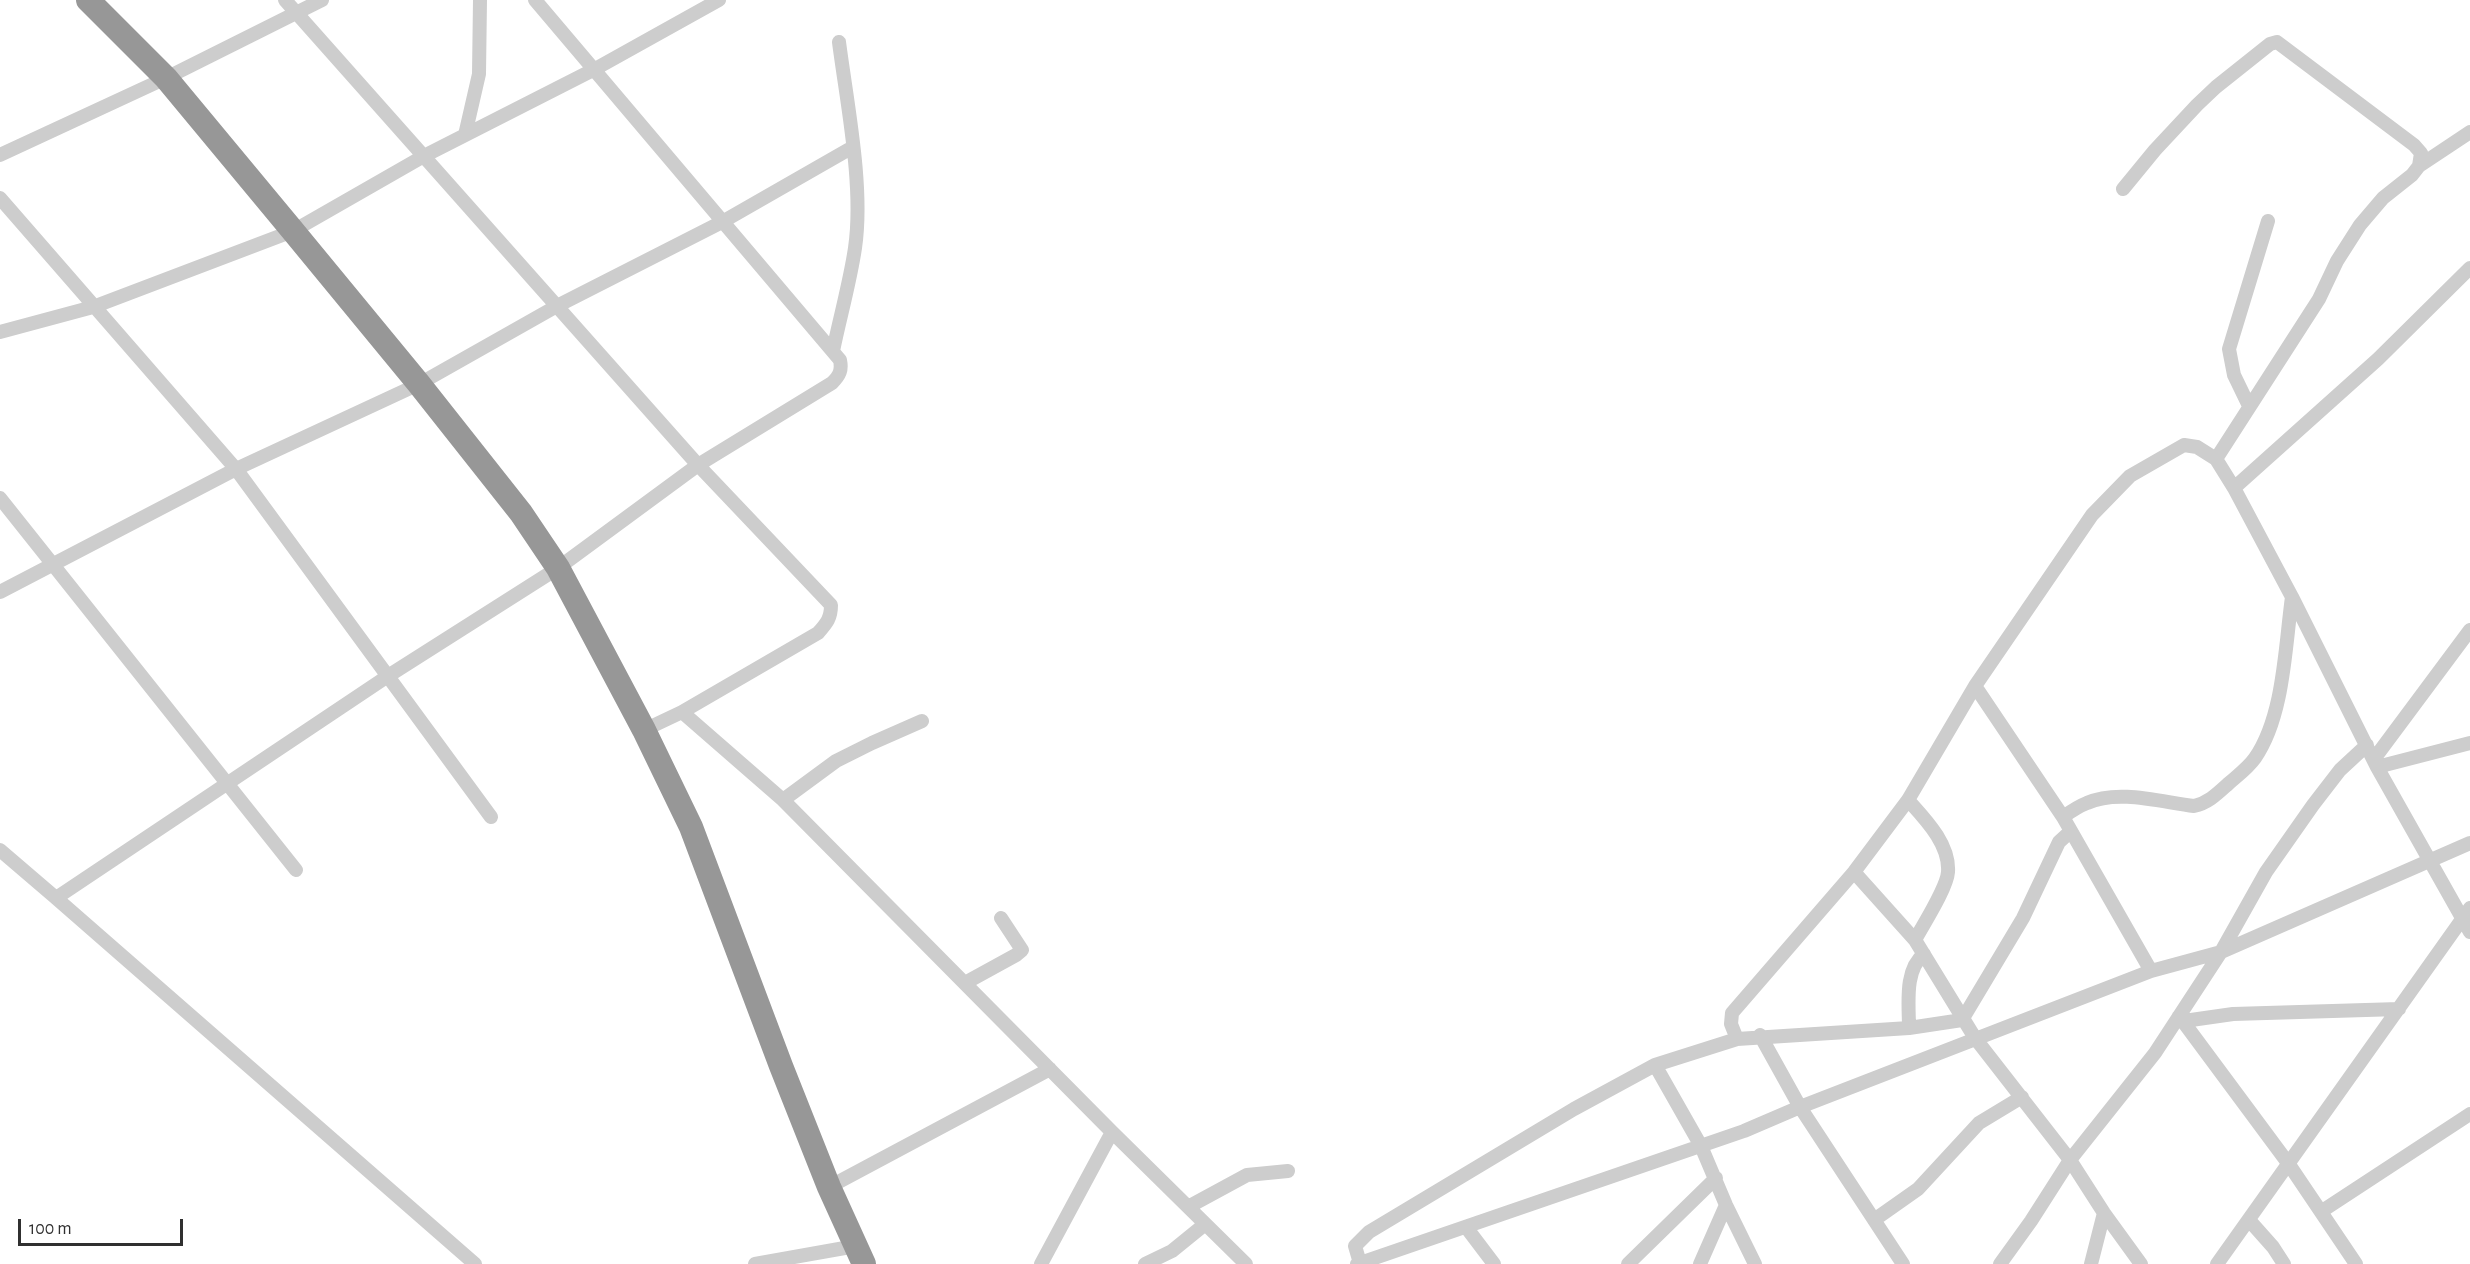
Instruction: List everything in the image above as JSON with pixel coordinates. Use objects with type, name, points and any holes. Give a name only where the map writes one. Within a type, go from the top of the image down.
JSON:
[{"type":"highway","points":[[88,0],[166,78],[293,231],[521,513],[558,568],[644,730],[691,827],[829,1187],[860,1255]]},
{"type":"street","points":[[285,0],[698,465],[831,605],[828,622],[818,633],[682,712],[644,730]]},
{"type":"street","points":[[0,155],[166,78],[322,0]]},
{"type":"street","points":[[465,135],[479,74],[480,0]]},
{"type":"street","points":[[56,898],[388,676],[558,568],[698,465],[832,383],[839,376],[840,360],[833,351],[535,0]]},
{"type":"street","points":[[0,332],[93,307],[293,231],[424,156],[595,69],[719,0]]},
{"type":"street","points":[[833,351],[855,247],[857,211],[853,147],[838,42]]},
{"type":"street","points":[[2123,189],[2155,150],[2210,93],[2270,44],[2277,42],[2414,145],[2421,153],[2419,166]]},
{"type":"street","points":[[2216,459],[2319,299],[2337,261],[2360,225],[2383,198],[2419,166],[2470,132]]},
{"type":"street","points":[[0,592],[236,469],[419,384],[557,306],[722,222],[853,147]]},
{"type":"street","points":[[0,198],[236,469],[491,817]]},
{"type":"street","points":[[2249,406],[2234,375],[2229,349],[2268,221]]},
{"type":"street","points":[[2234,489],[2378,359],[2470,268]]},
{"type":"street","points":[[1737,1039],[1731,1024],[1732,1013],[1854,872],[1908,800],[1976,686],[2092,515],[2130,476],[2184,445],[2197,447],[2216,459],[2234,489],[2292,597],[2375,763],[2430,859],[2467,913],[2470,932]]},
{"type":"street","points":[[0,498],[296,870]]},
{"type":"street","points":[[2062,817],[2087,802],[2102,799],[2124,798],[2194,806],[2203,804],[2249,766],[2263,746],[2279,696],[2292,597]]},
{"type":"street","points":[[2375,763],[2470,630]]},
{"type":"street","points":[[1976,686],[2071,831],[2151,971]]},
{"type":"street","points":[[682,712],[783,800],[1204,1225],[1246,1264]]},
{"type":"street","points":[[783,800],[836,761],[922,721]]},
{"type":"street","points":[[2375,763],[2470,743]]},
{"type":"street","points":[[2000,1264],[2070,1160],[2181,1019],[2266,872],[2313,805],[2340,770],[2367,745]]},
{"type":"street","points":[[1908,800],[1926,820],[1941,843],[1948,873],[1915,940]]},
{"type":"street","points":[[1962,1020],[2024,918],[2059,842],[2071,831]]},
{"type":"street","points":[[1962,1020],[1908,1028],[1760,1035],[1737,1039],[1655,1065],[1574,1108],[1369,1232],[1355,1246],[1358,1264],[1744,1131],[1975,1038],[2151,971],[2221,952],[2470,843]]},
{"type":"street","points":[[0,850],[475,1264]]},
{"type":"street","points":[[1854,872],[1915,940],[1962,1020],[2070,1160],[2104,1213],[2141,1264]]},
{"type":"street","points":[[2217,1264],[2467,913]]},
{"type":"street","points":[[965,983],[1022,950],[1001,918]]},
{"type":"street","points":[[1908,1028],[1913,966],[1924,954]]},
{"type":"street","points":[[2181,1019],[2233,1014],[2399,1009]]},
{"type":"street","points":[[2181,1019],[2288,1163],[2356,1264]]},
{"type":"street","points":[[1760,1035],[1800,1107],[1903,1264]]},
{"type":"street","points":[[1655,1065],[1701,1146],[1726,1205],[1755,1264]]},
{"type":"street","points":[[829,1187],[1050,1069]]},
{"type":"street","points":[[1874,1220],[1918,1189],[1979,1123],[2022,1097]]},
{"type":"street","points":[[2322,1211],[2470,1114]]},
{"type":"street","points":[[1041,1264],[1112,1132]]},
{"type":"street","points":[[1188,1207],[1247,1175],[1288,1171]]},
{"type":"street","points":[[1628,1264],[1716,1178]]},
{"type":"street","points":[[1700,1264],[1726,1205]]},
{"type":"street","points":[[2091,1264],[2104,1213]]},
{"type":"street","points":[[2249,1220],[2273,1247],[2284,1264]]},
{"type":"street","points":[[1145,1264],[1172,1251],[1204,1225]]},
{"type":"street","points":[[1466,1227],[1494,1264]]},
{"type":"street","points":[[755,1264],[860,1255]]}]
